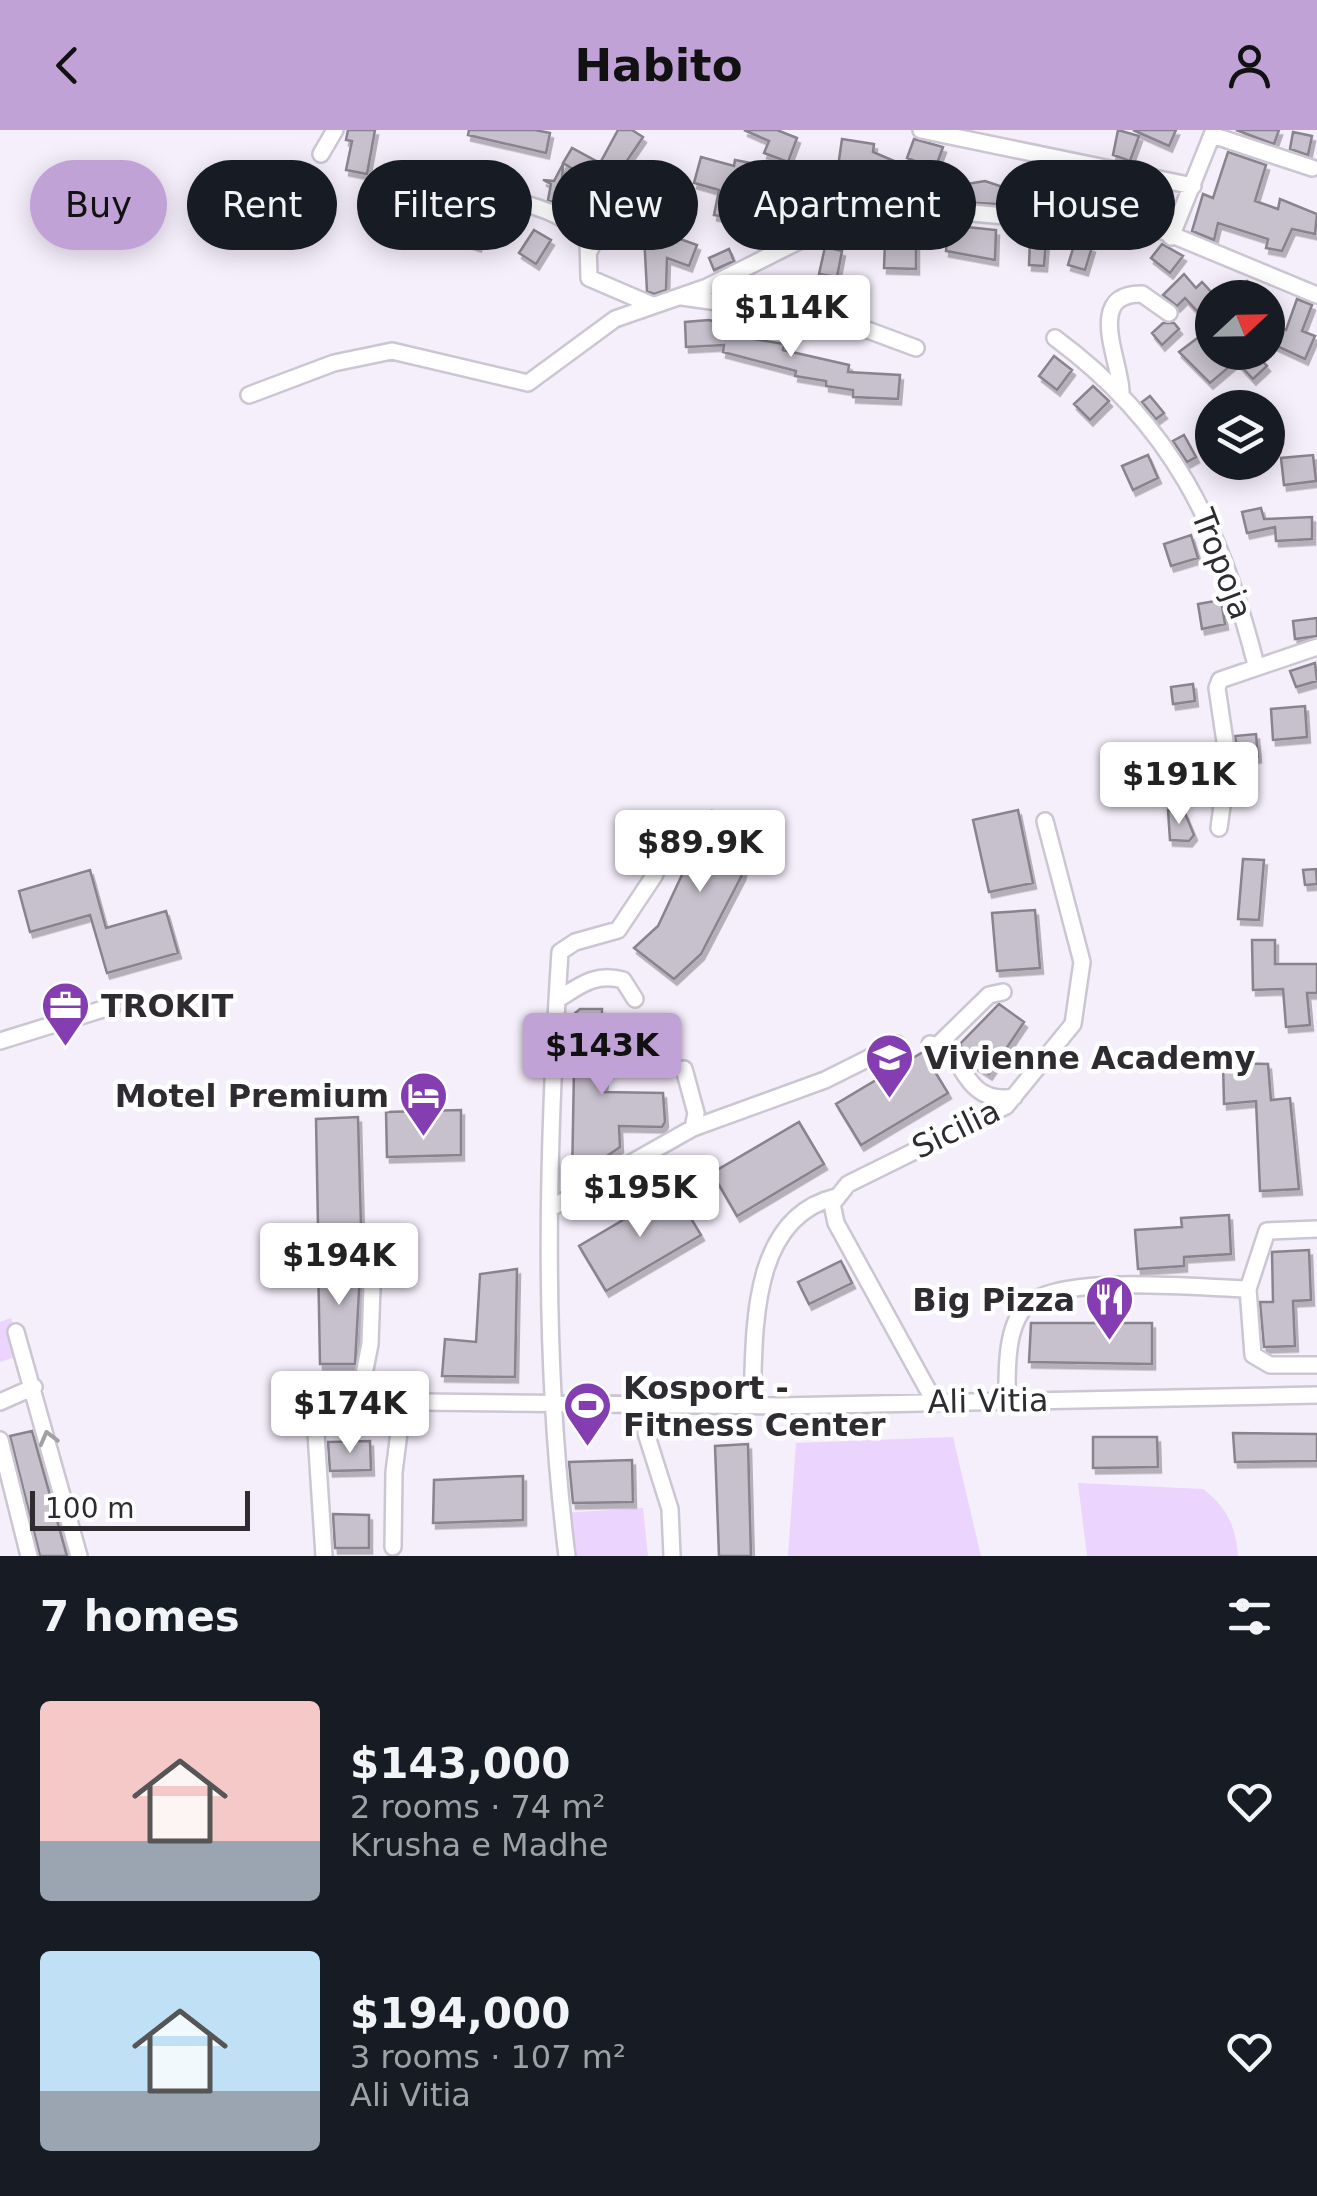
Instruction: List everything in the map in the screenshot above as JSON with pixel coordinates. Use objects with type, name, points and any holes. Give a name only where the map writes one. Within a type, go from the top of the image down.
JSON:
[{"type":"street","points":[[320,154],[335,130]]},
{"type":"street","points":[[921,130],[1194,186]]},
{"type":"street","points":[[1175,228],[1213,132],[1312,168]]},
{"type":"street","points":[[249,395],[334,363],[392,352],[528,383],[548,372],[596,329],[682,296],[800,240],[925,214],[996,214]]},
{"type":"street","points":[[1175,239],[1317,296]]},
{"type":"street","points":[[590,250],[586,271],[589,278],[652,305]]},
{"type":"street","points":[[1121,392],[1108,332],[1114,304],[1121,298],[1142,294],[1169,312]]},
{"type":"street","points":[[682,296],[838,319],[916,348]]},
{"type":"street","name":"Tropoja","points":[[1055,338],[1121,392],[1168,452],[1209,518],[1256,665]]},
{"type":"street","points":[[1219,828],[1228,762],[1217,688],[1226,676],[1317,648]]},
{"type":"street","name":"Sicilia","points":[[752,1406],[760,1293],[767,1263],[800,1214],[836,1196],[848,1184],[996,1112],[1018,1096],[1073,1024],[1080,1003],[1082,962],[1045,821]]},
{"type":"street","points":[[567,1556],[555,1457],[551,1208],[560,952],[575,942],[618,930],[654,876],[676,826]]},
{"type":"street","points":[[556,1000],[597,976],[623,980],[636,999]]},
{"type":"street","points":[[1003,992],[989,994],[935,1043],[949,1048],[974,1089],[983,1095],[991,1099],[1018,1096]]},
{"type":"street","points":[[0,1041],[112,1006]]},
{"type":"street","points":[[551,1208],[692,1128],[825,1080],[897,1044]]},
{"type":"street","points":[[684,1069],[696,1113],[692,1128]]},
{"type":"street","points":[[836,1196],[832,1214],[836,1223],[934,1401]]},
{"type":"street","points":[[1317,1229],[1267,1231],[1248,1289],[1253,1356],[1270,1365],[1317,1366]]},
{"type":"street","points":[[359,1400],[370,1344],[374,1233]]},
{"type":"street","points":[[1007,1401],[1015,1326],[1029,1303],[1042,1295],[1075,1288],[1248,1289]]},
{"type":"street","points":[[16,1332],[79,1556]]},
{"type":"street","points":[[0,1402],[34,1387]]},
{"type":"street","name":"Ali Vitia","points":[[324,1556],[315,1418],[324,1404],[359,1400],[752,1406],[1317,1396]]},
{"type":"street","points":[[393,1547],[394,1472],[403,1401]]},
{"type":"street","points":[[644,1405],[646,1433],[670,1509],[672,1556]]},
{"type":"street","points":[[0,1440],[29,1556]]},
{"type":"shaded area","points":[[11,1318],[24,1354],[0,1362],[0,1322]]},
{"type":"shaded area","points":[[953,1437],[981,1556],[788,1556],[796,1443]]},
{"type":"shaded area","points":[[1078,1483],[1203,1489],[1229,1518],[1238,1556],[1087,1556]]},
{"type":"shaded area","points":[[643,1508],[648,1556],[574,1556],[562,1513]]},
{"type":"building","points":[[348,130],[375,130],[370,160],[357,160],[357,172],[346,170],[352,141],[346,140]]},
{"type":"building","points":[[469,130],[550,133],[546,153],[468,135]]},
{"type":"building","points":[[618,130],[632,130],[643,137],[627,160],[602,160]]},
{"type":"building","points":[[744,130],[777,130],[797,138],[789,160],[764,153],[769,141]]},
{"type":"building","points":[[1118,130],[1139,136],[1130,160],[1113,155]]},
{"type":"building","points":[[1133,130],[1176,130],[1169,146]]},
{"type":"building","points":[[1236,130],[1279,130],[1274,144]]},
{"type":"building","points":[[1293,132],[1312,136],[1308,155],[1290,149]]},
{"type":"building","points":[[842,139],[874,144],[873,152],[892,160],[839,160]]},
{"type":"building","points":[[914,139],[943,147],[938,160],[907,158]]},
{"type":"building","points":[[572,148],[594,160],[565,160]]},
{"type":"building","points":[[1228,152],[1266,165],[1255,201],[1278,209],[1280,199],[1317,214],[1315,234],[1292,229],[1282,251],[1266,248],[1268,239],[1218,223],[1214,240],[1192,231],[1203,194],[1213,198]]},
{"type":"building","points":[[701,157],[718,162],[718,190],[698,184]]},
{"type":"building","points":[[976,182],[996,185],[996,204],[976,203]]},
{"type":"building","points":[[976,228],[996,230],[995,260],[946,251],[976,250]]},
{"type":"building","points":[[534,230],[551,240],[536,264],[519,253],[532,250]]},
{"type":"building","points":[[645,250],[695,250],[689,266],[667,258],[666,290],[654,294],[647,291]]},
{"type":"building","points":[[729,250],[734,261],[714,270],[709,258]]},
{"type":"building","points":[[824,250],[842,251],[837,277],[819,274]]},
{"type":"building","points":[[885,250],[916,250],[916,269],[884,268]]},
{"type":"building","points":[[1030,250],[1045,250],[1044,266],[1029,265]]},
{"type":"building","points":[[1073,250],[1091,250],[1085,270],[1068,265]]},
{"type":"building","points":[[1157,250],[1172,250],[1183,256],[1170,273],[1151,258]]},
{"type":"building","points":[[1184,274],[1195,287],[1195,309],[1185,298],[1177,306],[1163,295]]},
{"type":"building","points":[[1297,299],[1312,305],[1302,331],[1315,336],[1305,359],[1285,350],[1286,330]]},
{"type":"building","points":[[709,320],[755,333],[754,339],[784,344],[783,350],[849,365],[848,372],[900,375],[898,399],[853,397],[853,390],[826,386],[826,381],[795,376],[796,371],[723,352],[724,345],[686,347],[685,322]]},
{"type":"building","points":[[1163,323],[1174,323],[1179,329],[1162,345],[1152,333]]},
{"type":"building","points":[[1195,340],[1195,368],[1179,352]]},
{"type":"building","points":[[1054,356],[1072,370],[1057,390],[1039,376]]},
{"type":"building","points":[[1197,370],[1225,370],[1210,383]]},
{"type":"building","points":[[1244,370],[1263,370],[1253,379]]},
{"type":"building","points":[[1093,386],[1109,401],[1090,420],[1074,404]]},
{"type":"building","points":[[1150,396],[1164,413],[1156,419],[1142,402]]},
{"type":"building","points":[[1184,435],[1195,458],[1187,462],[1173,441]]},
{"type":"building","points":[[1148,455],[1158,478],[1133,490],[1122,466]]},
{"type":"building","points":[[1313,455],[1316,481],[1284,485],[1285,458]]},
{"type":"building","points":[[1261,508],[1264,519],[1312,517],[1312,539],[1276,541],[1275,527],[1247,533],[1242,512]]},
{"type":"building","points":[[1191,535],[1198,558],[1171,566],[1164,544]]},
{"type":"building","points":[[1221,600],[1225,624],[1202,629],[1198,604]]},
{"type":"building","points":[[1317,618],[1317,636],[1295,639],[1293,621]]},
{"type":"building","points":[[1315,663],[1317,681],[1296,687],[1290,671]]},
{"type":"building","points":[[1193,684],[1195,701],[1173,704],[1171,687]]},
{"type":"building","points":[[1305,706],[1307,737],[1273,740],[1271,709]]},
{"type":"building","points":[[1256,734],[1258,757],[1239,759],[1235,736]]},
{"type":"building","points":[[1189,774],[1192,791],[1171,795],[1168,777]]},
{"type":"building","points":[[1018,810],[1033,883],[989,892],[973,820]]},
{"type":"building","points":[[1168,810],[1185,813],[1194,835],[1189,841],[1170,840]]},
{"type":"building","points":[[712,811],[755,822],[742,875],[701,954],[674,979],[634,948],[658,926]]},
{"type":"building","points":[[1243,859],[1264,860],[1259,920],[1238,919]]},
{"type":"building","points":[[1316,869],[1317,884],[1305,885],[1303,870]]},
{"type":"building","points":[[90,870],[106,928],[166,911],[178,953],[107,973],[90,915],[30,932],[19,891]]},
{"type":"building","points":[[1035,910],[1040,968],[997,971],[992,913]]},
{"type":"building","points":[[1252,940],[1275,940],[1275,964],[1317,964],[1317,993],[1307,993],[1310,1025],[1286,1027],[1283,989],[1253,990]]},
{"type":"building","points":[[999,1004],[1024,1022],[989,1074],[969,1061],[960,1044]]},
{"type":"building","points":[[580,1009],[602,1009],[602,1015],[608,1015],[604,1092],[663,1093],[665,1122],[662,1127],[619,1126],[620,1147],[572,1180],[575,1013]]},
{"type":"building","points":[[923,1052],[948,1093],[861,1145],[836,1104]]},
{"type":"building","points":[[1223,1063],[1268,1064],[1271,1100],[1290,1098],[1299,1189],[1260,1191],[1256,1101],[1224,1104]]},
{"type":"building","points":[[461,1110],[461,1155],[387,1157],[386,1112]]},
{"type":"building","points":[[358,1117],[361,1226],[318,1226],[316,1119]]},
{"type":"building","points":[[799,1122],[824,1164],[737,1216],[712,1173]]},
{"type":"building","points":[[674,1190],[701,1235],[606,1291],[579,1246]]},
{"type":"building","points":[[1229,1215],[1231,1254],[1184,1257],[1184,1266],[1138,1269],[1135,1230],[1182,1227],[1181,1218]]},
{"type":"building","points":[[1309,1250],[1311,1300],[1293,1301],[1295,1346],[1264,1347],[1260,1302],[1273,1302],[1272,1252]]},
{"type":"building","points":[[361,1255],[355,1364],[320,1364],[318,1257]]},
{"type":"building","points":[[841,1261],[852,1283],[809,1304],[798,1282]]},
{"type":"building","points":[[517,1269],[515,1377],[442,1376],[445,1339],[476,1342],[480,1274]]},
{"type":"building","points":[[1031,1323],[1152,1323],[1152,1364],[1029,1362]]},
{"type":"building","points":[[32,1431],[67,1556],[40,1556],[10,1436]]},
{"type":"building","points":[[1233,1433],[1317,1434],[1317,1461],[1235,1462]]},
{"type":"building","points":[[1093,1437],[1157,1437],[1158,1467],[1093,1468]]},
{"type":"building","points":[[370,1441],[371,1470],[330,1471],[328,1442]]},
{"type":"building","points":[[748,1444],[751,1556],[719,1556],[715,1446]]},
{"type":"building","points":[[632,1460],[633,1502],[573,1503],[569,1462]]},
{"type":"building","points":[[523,1476],[523,1520],[433,1523],[434,1480]]},
{"type":"building","points":[[333,1514],[369,1515],[369,1548],[335,1548]]},
{"type":"place","name":"TROKIT","points":[[66,1048]]},
{"type":"place","name":"Vivienne Academy","points":[[889,1100]]},
{"type":"place","name":"Motel Premium","points":[[424,1138]]},
{"type":"place","name":"Big Pizza","points":[[1110,1342]]},
{"type":"place","name":"Kosport - Fitness Center","points":[[588,1448]]}]
